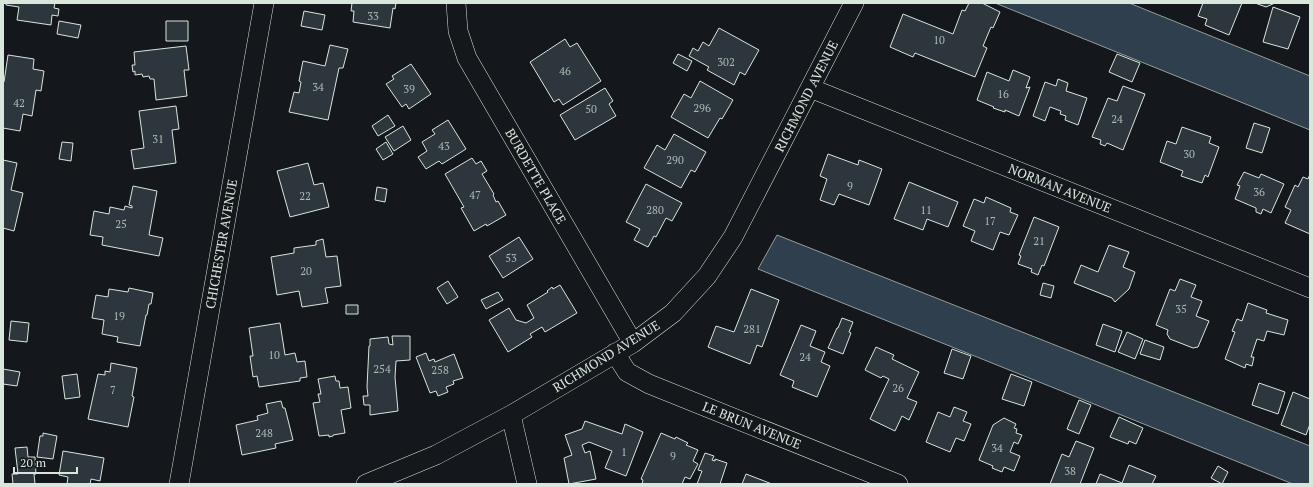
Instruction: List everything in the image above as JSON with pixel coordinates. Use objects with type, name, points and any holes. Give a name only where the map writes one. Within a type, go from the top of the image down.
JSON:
[{"type":"street","name":"CHICHESTER AVENUE","points":[[179,484],[264,3]]},
{"type":"street","name":"BURDETTE PLACE","points":[[456,3],[458,31],[467,58],[633,343]]},
{"type":"street","name":"RICHMOND AVENUE","points":[[366,484],[436,455],[511,415],[633,343],[673,313],[707,276],[733,237],[854,3]]},
{"type":"street","name":"NORMAN AVENUE","points":[[810,88],[1310,288]]},
{"type":"street","name":"LE BRUN AVENUE","points":[[615,353],[627,372],[649,384],[898,484]]},
{"type":"street","points":[[511,415],[527,484]]},
{"type":"water","points":[[995,3],[1129,3],[1310,76],[1310,130]]},
{"type":"water","points":[[777,235],[1310,446],[1310,484],[1293,484],[758,269]]},
{"type":"building","points":[[6,3],[55,3],[54,8],[59,9],[58,16],[52,15],[51,25],[17,20],[19,7],[6,5]]},
{"type":"building","points":[[352,3],[396,3],[395,9],[393,8],[390,28],[353,22],[354,11],[351,11]]},
{"type":"building","points":[[969,3],[982,3],[1000,12],[993,28],[991,27],[983,46],[987,48],[975,77],[915,53],[913,57],[890,47],[903,14],[953,34],[962,10],[965,11]]},
{"type":"building","points":[[1203,3],[1242,3],[1229,35],[1205,25],[1207,19],[1198,16]]},
{"type":"building","points":[[1255,3],[1275,3],[1266,7]]},
{"type":"building","points":[[1273,7],[1300,17],[1288,49],[1263,42]]},
{"type":"building","points":[[304,11],[325,15],[322,30],[301,26]]},
{"type":"building","points":[[59,21],[81,25],[78,38],[57,34]]},
{"type":"building","points":[[166,21],[188,21],[188,41],[166,41]]},
{"type":"building","points":[[719,28],[759,50],[745,75],[740,72],[734,85],[707,70],[709,67],[689,56],[693,48],[698,51],[703,42],[709,46]]},
{"type":"building","points":[[565,39],[570,47],[577,43],[601,81],[563,105],[559,99],[554,102],[530,62]]},
{"type":"building","points":[[330,45],[348,49],[343,68],[339,68],[328,120],[289,112],[294,92],[299,93],[301,82],[299,81],[303,61],[325,66]]},
{"type":"building","points":[[186,46],[189,70],[184,70],[187,96],[156,100],[154,79],[150,79],[149,76],[143,77],[142,74],[135,75],[135,71],[133,72],[132,65],[135,65],[134,52]]},
{"type":"building","points":[[678,54],[692,61],[687,71],[673,63]]},
{"type":"building","points":[[1117,54],[1140,63],[1132,82],[1109,72]]},
{"type":"building","points":[[8,55],[34,59],[33,69],[44,71],[41,91],[36,90],[32,116],[23,114],[20,131],[3,128],[3,82]]},
{"type":"building","points":[[411,64],[431,94],[409,109],[406,104],[402,107],[386,84],[394,79],[392,76]]},
{"type":"building","points":[[1013,70],[1030,77],[1026,88],[1030,87],[1019,116],[1005,110],[1005,112],[993,108],[994,107],[977,100],[987,72],[1009,81]]},
{"type":"building","points":[[1058,79],[1068,83],[1066,91],[1087,98],[1078,125],[1065,120],[1066,116],[1060,114],[1061,111],[1050,107],[1045,121],[1033,116],[1045,82],[1056,86]]},
{"type":"building","points":[[700,81],[733,100],[722,119],[720,118],[708,138],[671,117],[684,94],[691,98]]},
{"type":"building","points":[[1123,86],[1145,94],[1123,150],[1107,143],[1105,146],[1100,144],[1101,140],[1092,137],[1108,98],[1117,101]]},
{"type":"building","points":[[605,88],[613,101],[609,104],[616,116],[575,140],[560,115]]},
{"type":"building","points":[[176,106],[179,129],[172,130],[176,163],[134,169],[131,150],[144,148],[139,111]]},
{"type":"building","points":[[388,115],[395,126],[378,136],[372,126]]},
{"type":"building","points":[[448,120],[466,149],[442,164],[439,161],[426,169],[418,157],[427,151],[422,142],[435,134],[432,130]]},
{"type":"building","points":[[1254,123],[1270,128],[1262,153],[1246,148]]},
{"type":"building","points":[[403,126],[411,140],[394,151],[385,137]]},
{"type":"building","points":[[1182,127],[1211,137],[1209,143],[1219,147],[1208,177],[1205,175],[1202,183],[1181,176],[1183,171],[1160,162],[1167,141],[1176,144]]},
{"type":"building","points":[[674,134],[706,152],[695,172],[691,170],[681,188],[644,168],[657,145],[665,150]]},
{"type":"building","points":[[62,142],[73,143],[71,161],[59,159]]},
{"type":"building","points":[[386,142],[393,154],[383,160],[376,149]]},
{"type":"building","points":[[828,154],[858,165],[859,160],[882,169],[869,205],[839,194],[834,205],[820,200],[827,179],[820,176]]},
{"type":"building","points":[[472,158],[476,164],[481,161],[487,171],[482,174],[494,194],[493,195],[496,202],[498,201],[506,215],[487,226],[486,224],[474,231],[461,208],[464,207],[445,174]]},
{"type":"building","points":[[3,160],[17,163],[11,190],[23,193],[14,231],[3,228]]},
{"type":"building","points":[[308,163],[314,185],[323,183],[329,207],[290,217],[277,171]]},
{"type":"building","points":[[1244,172],[1259,178],[1261,174],[1284,184],[1271,213],[1263,209],[1261,214],[1256,212],[1256,208],[1235,199],[1240,186],[1237,185]]},
{"type":"building","points":[[1310,174],[1310,234],[1285,223],[1291,210],[1285,207],[1295,185],[1298,187],[1303,177],[1308,179]]},
{"type":"building","points":[[909,182],[958,202],[948,227],[927,219],[923,230],[894,219]]},
{"type":"building","points":[[646,184],[682,203],[672,221],[666,218],[656,237],[654,236],[648,247],[634,240],[640,229],[626,222]]},
{"type":"building","points":[[133,186],[157,191],[149,235],[163,238],[159,256],[102,245],[103,237],[90,235],[94,211],[109,214],[110,207],[124,210],[125,206],[132,208],[132,206],[129,205]]},
{"type":"building","points":[[377,187],[387,189],[385,202],[375,200]]},
{"type":"building","points":[[986,197],[1011,208],[1010,212],[1018,215],[1009,235],[1000,232],[993,250],[971,241],[975,231],[963,226],[974,199],[984,203]]},
{"type":"building","points":[[1034,217],[1059,227],[1044,266],[1042,265],[1038,275],[1031,272],[1032,269],[1018,264],[1021,256],[1019,255]]},
{"type":"building","points":[[519,237],[533,259],[503,278],[489,256]]},
{"type":"building","points":[[323,239],[326,257],[337,256],[341,286],[325,288],[328,303],[302,307],[299,291],[277,295],[271,257],[294,253],[294,248],[316,245],[316,241]]},
{"type":"building","points":[[1109,245],[1129,252],[1123,267],[1135,272],[1129,289],[1115,302],[1112,298],[1074,283],[1081,265],[1098,272]]},
{"type":"building","points":[[1180,279],[1196,285],[1191,297],[1202,301],[1196,316],[1209,321],[1198,347],[1193,348],[1170,339],[1167,334],[1168,330],[1156,325],[1170,289],[1175,291]]},
{"type":"building","points":[[448,281],[458,297],[447,304],[437,288]]},
{"type":"building","points":[[1043,283],[1054,286],[1051,298],[1040,295]]},
{"type":"building","points":[[560,285],[577,313],[545,332],[542,327],[530,334],[532,337],[508,352],[489,320],[509,308],[516,320],[526,323],[534,318],[527,305],[548,292],[547,291],[552,287],[553,289]]},
{"type":"building","points":[[129,288],[153,293],[151,304],[149,304],[146,315],[140,346],[117,342],[118,337],[102,334],[104,320],[92,318],[96,295],[108,297],[109,289],[128,292]]},
{"type":"building","points":[[751,289],[779,300],[762,347],[757,345],[750,364],[708,347],[716,326],[734,332]]},
{"type":"building","points":[[498,292],[503,300],[486,309],[481,300]]},
{"type":"building","points":[[1248,303],[1267,310],[1266,313],[1288,320],[1284,335],[1267,331],[1264,341],[1257,339],[1251,357],[1254,357],[1252,366],[1246,364],[1245,368],[1225,359],[1235,332],[1232,331],[1237,319],[1242,321]]},
{"type":"building","points":[[346,305],[358,305],[358,314],[346,314]]},
{"type":"building","points":[[842,318],[853,322],[849,332],[851,333],[843,354],[828,348]]},
{"type":"building","points":[[11,321],[29,323],[27,342],[9,340]]},
{"type":"building","points":[[280,323],[285,355],[295,353],[297,362],[305,361],[307,377],[300,378],[300,381],[259,387],[257,376],[253,377],[250,356],[253,356],[249,328]]},
{"type":"building","points":[[1103,324],[1122,331],[1115,352],[1096,345]]},
{"type":"building","points":[[801,325],[816,331],[810,346],[825,352],[821,362],[830,366],[817,397],[792,387],[794,381],[780,375]]},
{"type":"building","points":[[1127,332],[1143,339],[1135,359],[1118,352]]},
{"type":"building","points":[[392,336],[410,336],[410,360],[396,361],[395,377],[398,411],[370,415],[370,405],[364,405],[363,396],[368,396],[367,387],[370,339],[388,337],[389,344],[393,345]]},
{"type":"building","points":[[1145,340],[1164,347],[1160,360],[1140,354]]},
{"type":"building","points":[[876,347],[894,355],[892,359],[919,372],[907,398],[917,402],[909,420],[902,416],[895,431],[870,419],[889,379],[883,376],[881,378],[865,370]]},
{"type":"building","points":[[952,349],[971,356],[963,379],[944,373]]},
{"type":"building","points":[[426,353],[429,361],[434,359],[435,362],[454,354],[463,378],[453,381],[454,384],[446,387],[448,392],[438,396],[436,391],[430,393],[416,357]]},
{"type":"building","points":[[111,363],[137,368],[132,396],[134,397],[128,427],[88,419],[98,374],[105,375],[105,371],[110,372]]},
{"type":"building","points":[[3,369],[20,372],[17,386],[3,384]]},
{"type":"building","points":[[77,374],[80,397],[65,399],[62,376]]},
{"type":"building","points":[[1011,374],[1032,382],[1024,406],[1002,399]]},
{"type":"building","points":[[335,376],[336,381],[339,381],[340,388],[348,387],[351,408],[341,410],[345,433],[329,437],[329,435],[319,436],[313,403],[320,402],[318,394],[321,394],[318,379]]},
{"type":"building","points":[[1259,383],[1285,392],[1278,414],[1252,405]]},
{"type":"building","points":[[1293,392],[1310,399],[1310,424],[1306,435],[1281,425]]},
{"type":"building","points":[[1079,400],[1091,405],[1079,434],[1067,429]]},
{"type":"building","points":[[281,401],[283,408],[285,408],[293,440],[275,444],[276,448],[242,455],[236,425],[258,420],[257,416],[268,413],[266,404]]},
{"type":"building","points":[[954,407],[967,412],[963,421],[971,424],[964,441],[956,438],[950,452],[926,442],[938,412],[950,417]]},
{"type":"building","points":[[1119,417],[1143,428],[1136,444],[1129,441],[1128,444],[1110,437]]},
{"type":"building","points":[[1004,418],[1016,424],[1014,428],[1017,429],[1016,433],[1022,435],[1018,444],[1014,442],[1010,452],[1020,456],[1014,471],[1004,467],[1002,472],[979,460],[993,425]]},
{"type":"building","points":[[585,421],[622,434],[625,424],[643,432],[626,476],[605,468],[612,451],[589,442],[582,445],[585,453],[590,451],[596,479],[569,484],[564,458],[572,455],[565,435],[582,429]]},
{"type":"building","points":[[43,433],[57,436],[53,459],[37,457],[40,436],[43,436]]},
{"type":"building","points":[[661,433],[675,439],[676,437],[688,443],[686,445],[698,450],[693,461],[698,464],[690,479],[685,477],[682,484],[642,484],[643,480],[641,479]]},
{"type":"building","points":[[1076,441],[1094,448],[1080,484],[1050,484],[1062,454],[1069,457]]},
{"type":"building","points":[[27,447],[28,457],[35,457],[35,484],[13,484],[12,474],[18,474],[15,448]]},
{"type":"building","points":[[63,451],[104,458],[100,481],[91,479],[90,484],[67,484],[68,477],[59,475]]},
{"type":"building","points":[[705,453],[714,456],[712,460],[715,461],[715,459],[727,463],[720,484],[697,484],[702,471],[698,470]]},
{"type":"building","points":[[1129,465],[1156,476],[1152,484],[1096,484],[1100,474],[1122,483]]},
{"type":"building","points":[[1218,466],[1228,472],[1222,484],[1211,478]]},
{"type":"building","points":[[746,474],[772,484],[742,484]]}]
